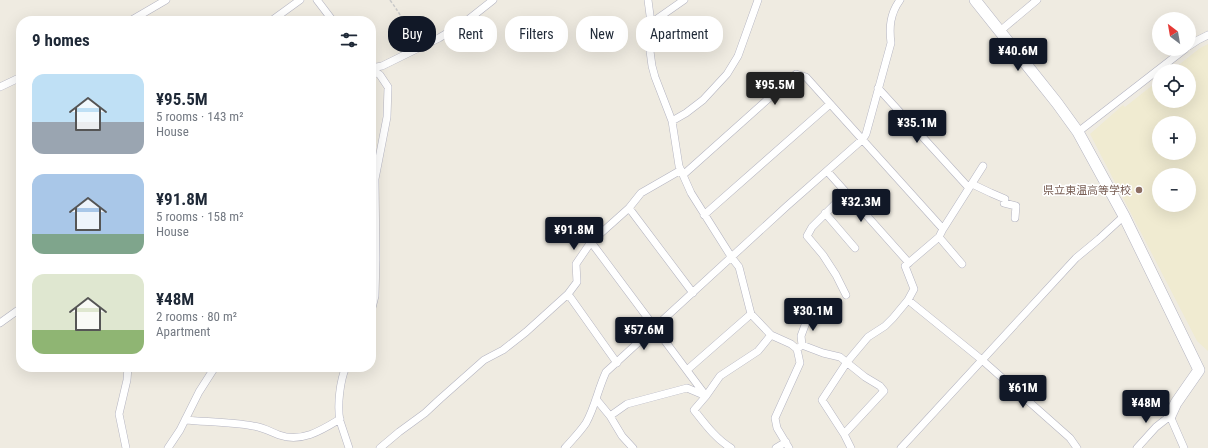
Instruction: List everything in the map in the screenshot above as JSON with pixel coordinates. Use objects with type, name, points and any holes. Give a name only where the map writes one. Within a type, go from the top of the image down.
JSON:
[{"type":"street","points":[[139,16],[166,0]]},
{"type":"street","points":[[278,16],[300,0]]},
{"type":"street","points":[[317,0],[329,16]]},
{"type":"street","points":[[376,68],[439,38],[464,23],[493,0]]},
{"type":"street","points":[[648,0],[650,16]]},
{"type":"street","points":[[661,16],[684,0]]},
{"type":"street","points":[[672,122],[703,100],[727,74],[738,56],[758,0]]},
{"type":"street","points":[[565,448],[586,423],[600,384],[606,372],[787,206],[863,139],[866,134],[891,43],[889,29],[891,18],[900,0]]},
{"type":"street","points":[[975,0],[1057,103],[1078,132],[1124,216],[1204,370],[1176,403],[1170,416],[1156,427],[1137,448]]},
{"type":"street","points":[[1000,31],[1037,0]]},
{"type":"street","points":[[1196,41],[1208,35]]},
{"type":"street","points":[[650,52],[655,77],[672,122],[679,166],[691,194],[739,267],[751,314],[771,335],[799,347],[840,357],[865,377],[880,386],[884,391],[844,434]]},
{"type":"street","points":[[1078,132],[1176,56]]},
{"type":"street","points":[[376,72],[380,75],[388,87],[387,117],[376,174]]},
{"type":"street","points":[[380,448],[425,413],[484,360],[503,350],[526,332],[568,294],[577,282],[576,264],[591,242],[629,208],[642,192],[682,173],[796,74],[806,77],[943,229]]},
{"type":"street","points":[[0,87],[16,79]]},
{"type":"street","points":[[878,88],[971,186],[1005,199],[1004,203],[1016,206],[1015,218]]},
{"type":"street","points":[[704,215],[830,104]]},
{"type":"street","points":[[851,448],[844,434],[822,400],[847,362],[868,337],[885,326],[908,300],[914,289],[904,266],[939,237],[983,166]]},
{"type":"street","points":[[827,171],[909,263]]},
{"type":"street","points":[[846,192],[812,226],[807,236],[823,255],[836,275],[846,295]]},
{"type":"street","points":[[629,208],[693,293]]},
{"type":"street","points":[[825,213],[855,248]]},
{"type":"street","points":[[901,448],[1076,258],[1124,216]]},
{"type":"street","points":[[939,237],[962,264]]},
{"type":"street","points":[[591,242],[706,396]]},
{"type":"street","points":[[568,294],[617,363]]},
{"type":"street","points":[[908,300],[982,360],[1070,438],[1077,448]]},
{"type":"street","points":[[0,323],[16,312]]},
{"type":"street","points":[[686,370],[751,314]]},
{"type":"street","points":[[776,448],[787,445],[778,428],[775,418],[800,362],[799,347],[801,336],[808,317]]},
{"type":"street","points":[[731,448],[718,438],[694,410],[720,376],[758,351],[771,335]]},
{"type":"street","points":[[126,448],[118,414],[128,372]]},
{"type":"street","points":[[168,448],[180,430],[199,392],[212,372]]},
{"type":"street","points":[[345,372],[339,403],[340,419],[349,448]]},
{"type":"street","points":[[610,416],[627,404],[687,388],[706,396]]},
{"type":"street","points":[[596,398],[610,416],[622,436],[633,448]]},
{"type":"street","points":[[1170,416],[1184,448]]},
{"type":"street","points":[[185,420],[253,426],[293,438],[318,432],[340,419]]},
{"type":"path","points":[[390,0],[403,18],[405,28],[403,45],[396,59]]},
{"type":"shaded area","name":"県立東温高等学校","points":[[1208,44],[1208,351],[1197,341],[1090,134],[1123,105],[1125,107],[1152,86],[1152,108],[1196,108],[1196,64],[1180,64],[1190,56],[1196,56],[1196,51]]},
{"type":"place","name":"県立東温高等学校","points":[[1139,190]]}]
